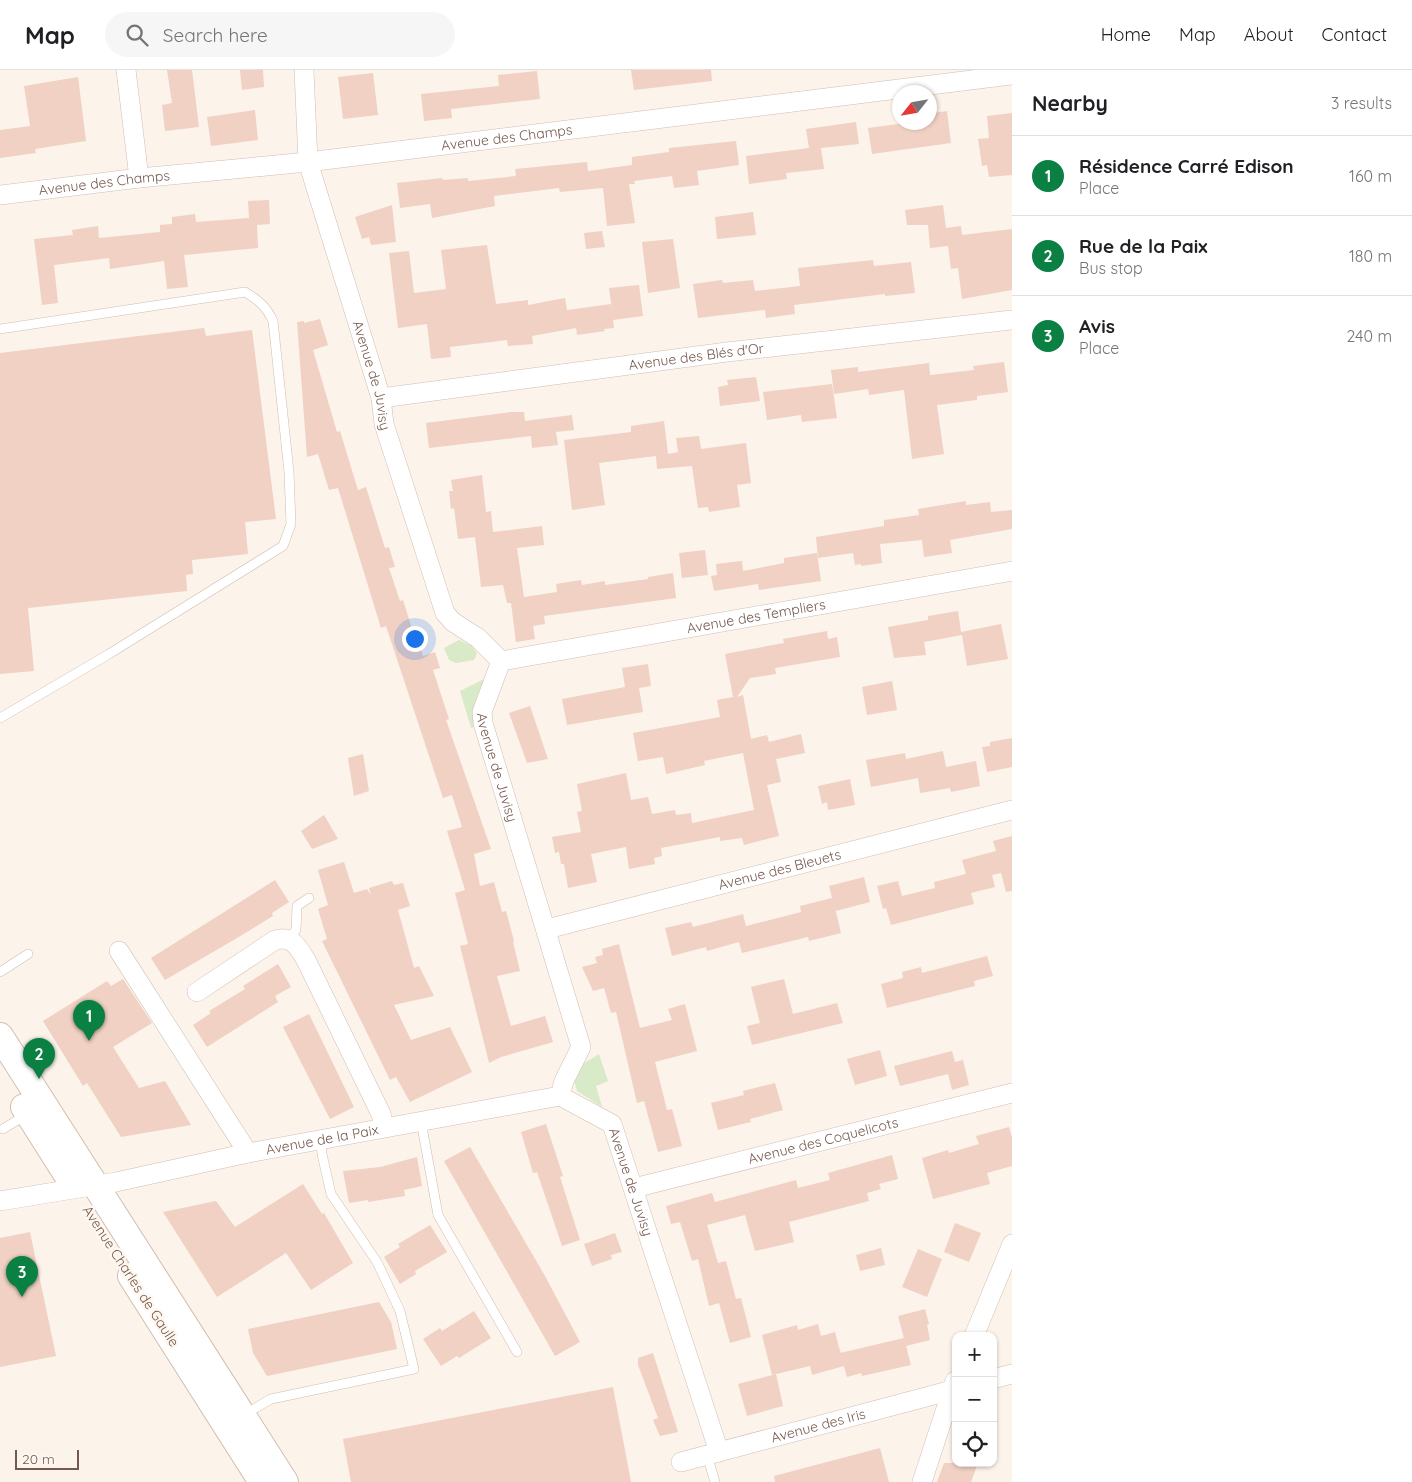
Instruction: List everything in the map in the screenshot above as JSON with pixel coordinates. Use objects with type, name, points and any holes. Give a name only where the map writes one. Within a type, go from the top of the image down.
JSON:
[{"type":"main road","name":"Avenue Charles de Gaulle","points":[[0,1036],[85,1186],[263,1478]]},
{"type":"main road","name":"Avenue Charles de Gaulle","points":[[0,1053],[32,1111]]},
{"type":"main road","name":"Avenue Charles de Gaulle","points":[[0,1069],[85,1186],[236,1406],[285,1482]]},
{"type":"street","points":[[126,70],[139,178]]},
{"type":"street","name":"Avenue de Juvisy","points":[[304,70],[308,162],[381,398],[384,424],[445,613],[453,622],[478,638],[501,661],[482,712],[483,723],[582,1047],[564,1081],[560,1096],[612,1124],[634,1188],[713,1454]]},
{"type":"street","name":"Avenue des Champs","points":[[0,195],[139,178],[308,162],[1012,75]]},
{"type":"street","name":"Avenue des Blés d'Or","points":[[381,398],[727,352],[1012,320]]},
{"type":"street","name":"Avenue des Templiers","points":[[501,661],[1012,571]]},
{"type":"street","name":"Avenue des Bleuets","points":[[546,929],[1012,810]]},
{"type":"street","points":[[197,992],[275,940],[288,939],[294,942],[306,960],[381,1114],[384,1127]]},
{"type":"street","points":[[119,951],[248,1153]]},
{"type":"street","name":"Avenue des Coquelicots","points":[[634,1188],[1012,1092]]},
{"type":"street","name":"Avenue de la Paix","points":[[0,1201],[384,1127],[560,1096]]},
{"type":"street","points":[[976,1332],[1012,1244]]},
{"type":"street","points":[[997,1378],[1012,1374]]},
{"type":"street","name":"Avenue des Iris","points":[[681,1462],[952,1387]]},
{"type":"street","points":[[922,1482],[952,1392]]},
{"type":"lane","points":[[0,329],[245,292],[256,298],[267,308],[273,321],[289,472],[292,524],[283,546],[109,654],[0,718]]},
{"type":"lane","points":[[288,939],[294,934],[297,925],[297,906],[309,898]]},
{"type":"lane","points":[[0,972],[28,954]]},
{"type":"lane","points":[[3,1129],[32,1111]]},
{"type":"lane","points":[[421,1121],[438,1215],[517,1352]]},
{"type":"lane","points":[[236,1406],[414,1369],[400,1311],[378,1262],[331,1194],[322,1154],[321,1139]]},
{"type":"lane","points":[[713,1454],[716,1482]]},
{"type":"green space","points":[[459,640],[472,646],[477,653],[474,660],[456,663],[449,660],[444,648]]},
{"type":"green space","points":[[486,678],[476,701],[474,712],[476,726],[471,728],[460,691]]},
{"type":"green space","points":[[599,1054],[608,1081],[596,1086],[602,1107],[577,1091],[574,1080],[583,1064]]},
{"type":"building","points":[[167,70],[192,70],[199,127],[165,131],[162,105],[172,103]]},
{"type":"building","points":[[240,70],[263,70],[264,87],[242,90]]},
{"type":"building","points":[[631,70],[711,70],[712,81],[634,90]]},
{"type":"building","points":[[537,71],[540,99],[451,109],[452,118],[424,121],[421,94],[499,86],[498,75]]},
{"type":"building","points":[[373,73],[378,115],[343,119],[338,77]]},
{"type":"building","points":[[78,77],[86,141],[35,149],[36,153],[0,158],[0,130],[30,126],[24,86]]},
{"type":"building","points":[[255,110],[258,140],[211,146],[207,117]]},
{"type":"building","points":[[947,111],[951,143],[872,154],[868,128],[892,125],[892,130],[937,130],[937,112]]},
{"type":"building","points":[[1012,113],[1012,175],[989,177],[987,165],[982,166],[978,139],[989,138],[987,116]]},
{"type":"building","points":[[856,122],[859,144],[821,148],[824,169],[786,173],[787,179],[749,184],[746,156],[809,148],[806,129]]},
{"type":"building","points":[[736,141],[739,165],[697,171],[699,185],[674,188],[672,176],[634,181],[635,184],[629,184],[635,223],[607,226],[603,188],[560,192],[559,188],[494,196],[495,206],[432,218],[430,204],[400,208],[397,183],[442,178],[443,180],[468,178],[468,181],[516,176],[515,169],[587,162],[588,171],[632,165],[632,157],[669,152],[669,148]]},
{"type":"building","points":[[269,200],[270,224],[257,225],[258,248],[184,255],[188,287],[167,289],[164,261],[110,269],[109,258],[54,265],[58,303],[42,305],[34,239],[73,235],[72,230],[98,226],[99,238],[160,232],[160,225],[172,224],[172,217],[195,214],[196,222],[249,218],[248,201]]},
{"type":"building","points":[[392,205],[396,242],[371,245],[369,237],[362,239],[355,217]]},
{"type":"building","points":[[943,205],[946,228],[961,226],[962,235],[1012,229],[1012,290],[962,299],[958,268],[951,269],[948,246],[930,248],[928,225],[907,225],[905,210]]},
{"type":"building","points":[[753,212],[756,235],[717,239],[715,217]]},
{"type":"building","points":[[602,231],[605,247],[586,249],[584,233]]},
{"type":"building","points":[[673,239],[680,288],[648,293],[642,242]]},
{"type":"building","points":[[487,245],[496,304],[528,300],[528,305],[565,298],[567,310],[611,304],[613,316],[609,288],[639,285],[643,316],[613,320],[614,328],[604,329],[605,331],[577,335],[576,328],[532,336],[533,344],[508,346],[507,340],[450,347],[451,357],[431,359],[427,324],[398,328],[389,253],[409,251],[414,293],[446,289],[441,250]]},
{"type":"building","points":[[873,260],[874,266],[911,262],[915,293],[885,296],[885,294],[794,305],[795,314],[766,318],[765,310],[698,318],[693,284],[722,280],[723,283],[753,280],[755,291],[800,286],[798,268]]},
{"type":"building","points":[[320,319],[328,345],[313,350],[337,432],[340,431],[358,490],[366,487],[385,548],[389,547],[395,567],[389,568],[400,601],[403,600],[413,632],[416,631],[423,656],[435,652],[440,668],[433,670],[449,719],[446,720],[491,849],[474,854],[480,886],[494,882],[502,912],[506,911],[514,941],[520,971],[497,976],[511,1026],[545,1016],[553,1042],[501,1057],[489,1063],[460,946],[468,944],[455,893],[465,890],[447,831],[462,827],[452,795],[443,798],[386,626],[381,628],[338,488],[329,490],[318,454],[307,457],[297,322],[304,321],[304,323]]},
{"type":"building","points":[[204,328],[206,336],[252,330],[276,519],[245,522],[248,554],[192,560],[193,574],[186,575],[187,591],[28,608],[34,671],[0,674],[0,353]]},
{"type":"building","points":[[1004,362],[1008,392],[977,396],[977,400],[937,405],[944,454],[912,459],[904,390],[869,395],[868,389],[834,394],[831,370],[858,367],[858,372],[929,363],[930,375],[974,370],[973,366]]},
{"type":"building","points":[[756,377],[760,401],[720,406],[718,387],[728,385],[727,380]]},
{"type":"building","points":[[832,384],[837,418],[802,422],[801,415],[767,420],[763,392]]},
{"type":"building","points":[[524,412],[525,421],[572,415],[574,430],[556,432],[558,445],[532,448],[531,436],[429,448],[426,423]]},
{"type":"building","points":[[664,421],[668,454],[678,452],[676,438],[699,436],[701,449],[746,443],[751,483],[737,485],[740,507],[709,512],[708,507],[698,508],[692,466],[657,469],[656,456],[599,463],[605,505],[572,510],[564,440],[631,432],[631,426]]},
{"type":"building","points":[[482,475],[486,512],[491,511],[493,532],[542,526],[544,545],[517,548],[524,597],[557,592],[556,584],[581,580],[582,585],[605,581],[605,585],[648,579],[648,577],[673,573],[676,598],[544,616],[545,624],[533,626],[535,639],[516,642],[511,603],[507,603],[503,585],[481,587],[475,537],[458,539],[454,508],[451,509],[449,491],[453,491],[451,480]]},
{"type":"building","points":[[966,501],[966,505],[990,502],[991,512],[1012,510],[1012,529],[950,540],[952,553],[924,557],[922,540],[880,544],[882,563],[855,565],[853,553],[818,558],[816,537],[884,526],[884,520],[919,515],[918,509]]},
{"type":"building","points":[[705,550],[708,575],[682,578],[679,553]]},
{"type":"building","points":[[817,553],[821,581],[759,590],[758,584],[714,591],[711,576],[717,575],[716,564],[742,561],[743,571],[784,563],[784,558]]},
{"type":"building","points":[[958,611],[961,632],[1001,624],[1008,659],[967,666],[962,635],[924,642],[926,655],[894,658],[888,627],[928,620],[928,616]]},
{"type":"building","points":[[827,631],[828,639],[837,637],[840,657],[775,668],[776,674],[750,678],[737,697],[743,695],[751,739],[767,735],[769,742],[801,734],[805,753],[776,759],[781,782],[767,785],[779,836],[744,845],[742,838],[720,841],[720,837],[661,848],[662,856],[654,858],[655,864],[629,869],[626,847],[591,854],[597,882],[568,888],[564,864],[561,864],[559,852],[555,853],[552,837],[581,832],[577,812],[582,811],[577,784],[626,773],[631,800],[648,797],[652,814],[675,810],[676,815],[691,813],[692,823],[754,810],[743,753],[704,761],[705,765],[666,774],[663,757],[638,761],[633,733],[720,717],[717,700],[733,697],[725,654],[784,643],[783,639]]},
{"type":"building","points":[[648,664],[651,686],[639,688],[643,712],[567,725],[562,699],[625,687],[622,668]]},
{"type":"building","points":[[892,681],[897,710],[867,715],[862,687]]},
{"type":"building","points":[[530,706],[548,759],[527,763],[509,713]]},
{"type":"building","points":[[1012,738],[1012,767],[987,772],[982,747],[990,746],[990,742]]},
{"type":"building","points":[[943,751],[946,767],[976,761],[980,786],[951,792],[950,788],[920,793],[918,778],[871,787],[866,760],[905,753],[906,759]]},
{"type":"building","points":[[363,754],[369,791],[354,796],[348,758]]},
{"type":"building","points":[[850,779],[855,805],[828,810],[827,802],[822,804],[818,786]]},
{"type":"building","points":[[324,815],[338,839],[312,849],[301,831]]},
{"type":"building","points":[[1012,836],[1012,891],[1006,892],[1001,873],[992,875],[995,887],[971,893],[974,904],[891,925],[886,908],[883,909],[877,886],[898,881],[902,896],[935,888],[934,882],[966,874],[962,860],[996,851],[993,841]]},
{"type":"building","points":[[344,862],[354,893],[367,889],[371,895],[369,888],[392,881],[394,885],[403,883],[410,906],[398,910],[414,968],[419,966],[434,996],[394,1005],[411,1040],[450,1027],[472,1072],[410,1102],[396,1077],[390,1080],[322,941],[327,939],[318,909],[328,905],[318,870]]},
{"type":"building","points":[[864,877],[870,902],[836,911],[833,899],[841,933],[809,941],[808,937],[742,953],[739,942],[707,951],[706,947],[672,956],[665,928],[691,922],[693,927],[743,914],[746,926],[801,912],[800,906],[832,898],[829,886]]},
{"type":"building","points":[[275,880],[289,902],[272,913],[273,916],[165,980],[151,958]]},
{"type":"building","points":[[619,944],[640,1028],[672,1020],[668,1009],[685,1004],[697,1051],[655,1062],[667,1110],[672,1109],[682,1146],[658,1152],[644,1101],[637,1103],[616,1012],[611,1013],[604,988],[593,991],[582,967],[597,963],[595,957],[603,955],[602,949]]},
{"type":"building","points":[[987,956],[993,976],[974,981],[975,986],[887,1008],[881,984],[903,978],[902,972],[921,967],[922,973]]},
{"type":"building","points":[[278,964],[291,987],[275,996],[278,1002],[207,1047],[193,1025],[211,1013],[209,1011],[245,989],[243,986]]},
{"type":"building","points":[[123,979],[152,1023],[113,1047],[139,1088],[165,1081],[191,1125],[121,1137],[87,1083],[83,1086],[43,1021],[107,981],[111,986]]},
{"type":"building","points":[[784,979],[793,1014],[837,1003],[843,1023],[752,1045],[747,1026],[760,1023],[751,987]]},
{"type":"building","points":[[309,1014],[354,1107],[330,1119],[283,1027]]},
{"type":"building","points":[[880,1050],[887,1076],[855,1085],[847,1059]]},
{"type":"building","points":[[952,1051],[955,1062],[963,1060],[969,1085],[952,1090],[948,1074],[900,1086],[894,1066]]},
{"type":"building","points":[[775,1083],[783,1110],[750,1119],[751,1122],[718,1130],[711,1103],[744,1095],[743,1091]]},
{"type":"building","points":[[546,1124],[563,1176],[560,1177],[580,1240],[562,1246],[537,1172],[533,1173],[521,1132]]},
{"type":"building","points":[[1009,1127],[1012,1138],[1012,1166],[987,1173],[990,1184],[933,1199],[922,1158],[948,1150],[949,1153],[979,1144],[976,1136]]},
{"type":"building","points":[[470,1147],[545,1276],[580,1342],[555,1356],[444,1161]]},
{"type":"building","points":[[892,1155],[898,1179],[879,1184],[881,1189],[867,1193],[869,1201],[789,1222],[794,1242],[755,1251],[745,1215],[707,1225],[718,1263],[726,1261],[736,1299],[741,1298],[751,1337],[730,1343],[719,1303],[709,1306],[698,1259],[692,1261],[680,1222],[671,1224],[666,1206],[712,1193],[715,1202],[796,1180],[798,1188],[830,1180],[828,1173]]},
{"type":"building","points":[[417,1157],[422,1186],[404,1190],[405,1196],[349,1203],[343,1171],[380,1167]]},
{"type":"building","points":[[303,1184],[322,1214],[324,1213],[353,1263],[311,1290],[286,1253],[217,1297],[163,1212],[216,1201],[235,1227]]},
{"type":"building","points":[[955,1223],[981,1233],[969,1262],[944,1252]]},
{"type":"building","points":[[430,1225],[447,1252],[415,1271],[416,1274],[400,1284],[384,1257],[400,1247],[398,1244]]},
{"type":"building","points":[[30,1232],[56,1356],[0,1367],[0,1238]]},
{"type":"building","points":[[615,1233],[622,1252],[611,1255],[612,1259],[592,1266],[584,1244]]},
{"type":"building","points":[[881,1248],[885,1265],[860,1271],[856,1255]]},
{"type":"building","points":[[918,1249],[942,1259],[927,1297],[902,1287]]},
{"type":"building","points":[[379,1302],[391,1322],[397,1349],[267,1376],[253,1353],[248,1329]]},
{"type":"building","points":[[925,1309],[929,1324],[927,1325],[930,1340],[906,1346],[898,1316]]},
{"type":"building","points":[[474,1311],[491,1338],[459,1358],[457,1356],[441,1366],[423,1339],[440,1328],[442,1331]]},
{"type":"building","points":[[818,1324],[821,1336],[835,1332],[844,1366],[812,1375],[810,1366],[772,1375],[762,1335],[797,1325],[798,1330]]},
{"type":"building","points":[[904,1338],[911,1365],[862,1376],[861,1373],[847,1377],[840,1353]]},
{"type":"building","points":[[653,1353],[678,1432],[660,1436],[653,1420],[658,1418],[638,1365],[638,1358]]},
{"type":"building","points":[[776,1374],[783,1406],[747,1416],[738,1384]]},
{"type":"building","points":[[613,1387],[631,1482],[351,1482],[343,1439]]},
{"type":"building","points":[[880,1448],[889,1482],[775,1482],[774,1476]]},
{"type":"building","points":[[944,1463],[952,1463],[952,1467],[977,1467],[971,1482],[937,1482]]},
{"type":"place","name":"Résidence Carré Edison","points":[[89,1041]]},
{"type":"place","name":"Rue de la Paix","points":[[39,1079]]},
{"type":"place","name":"Avis","points":[[22,1297]]}]
